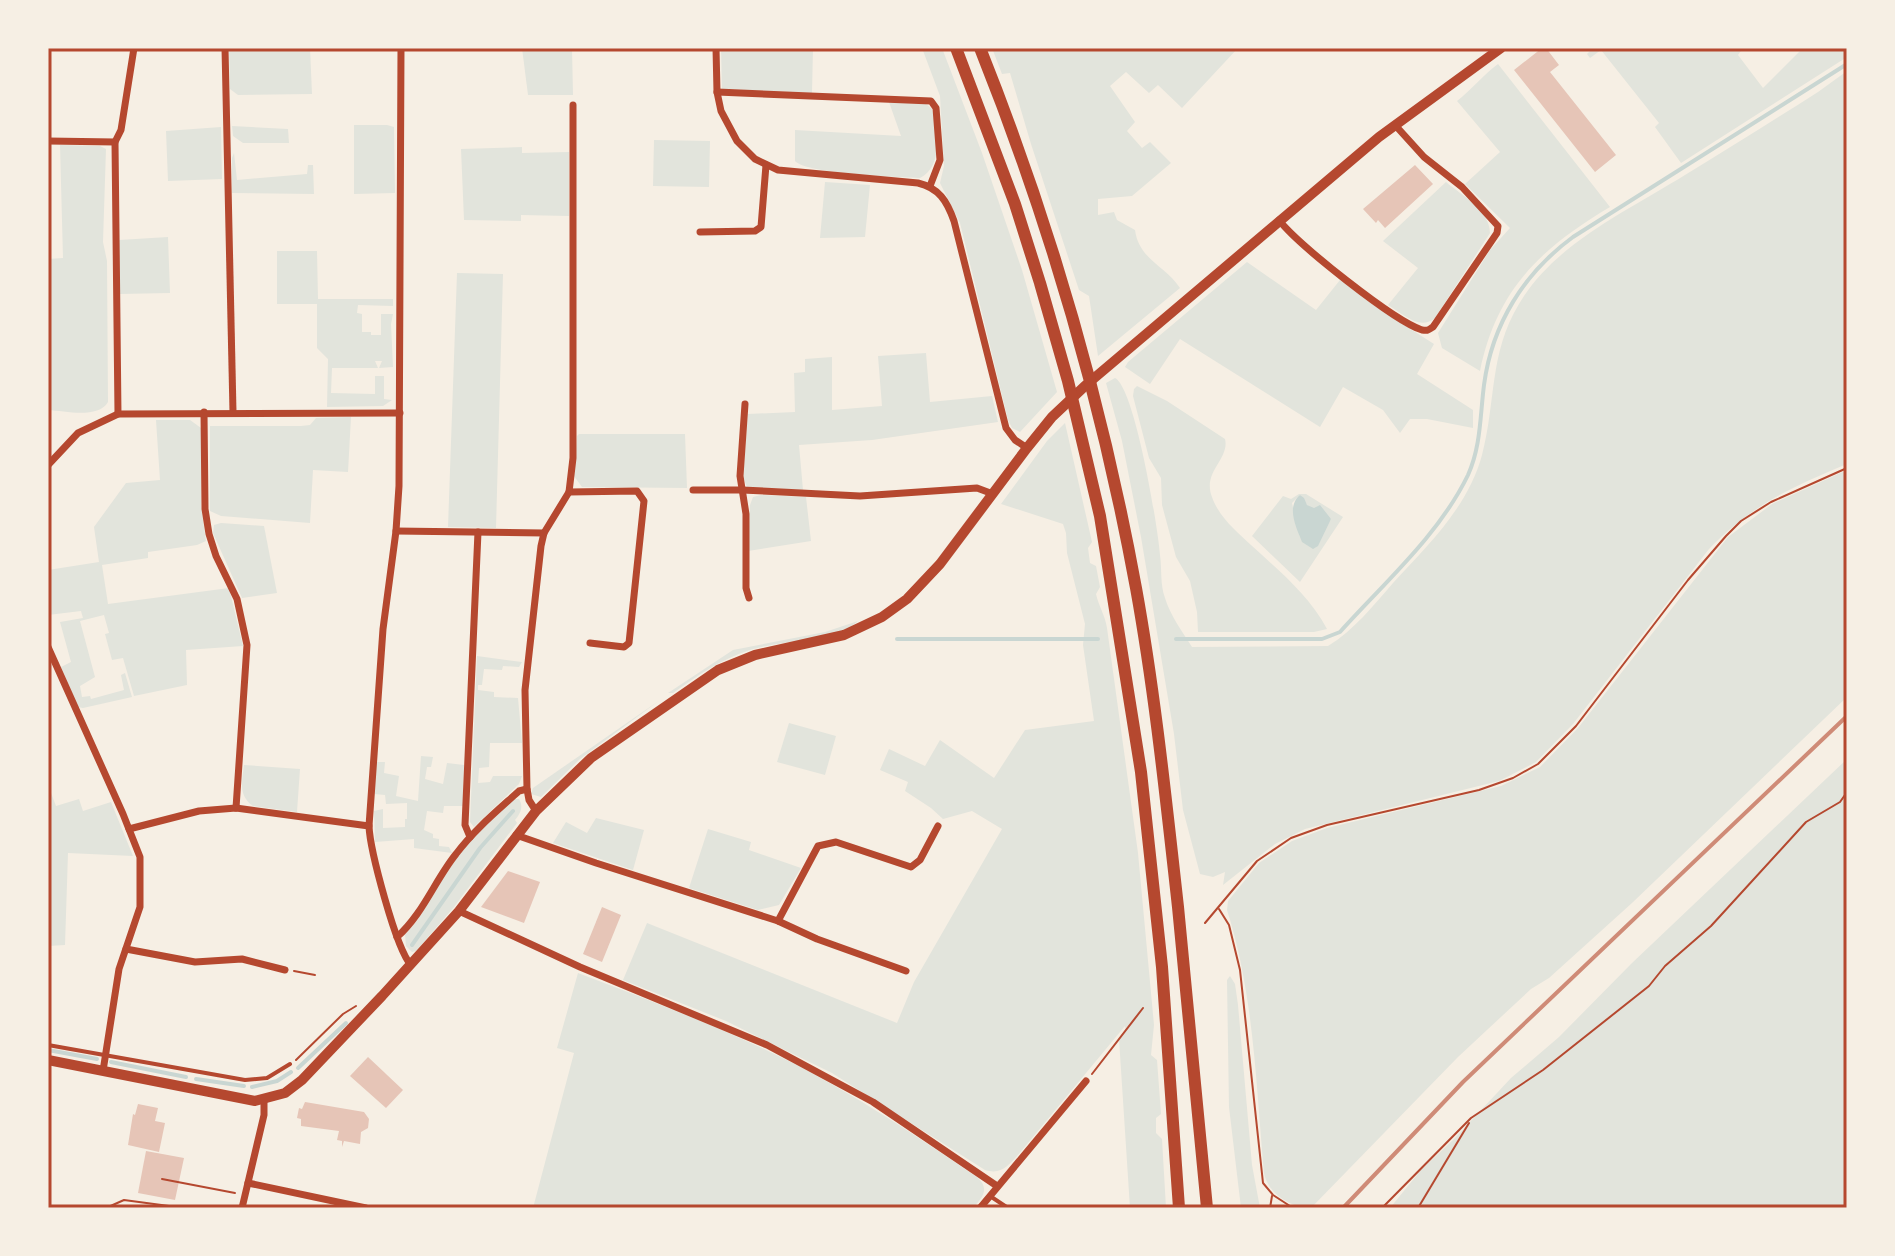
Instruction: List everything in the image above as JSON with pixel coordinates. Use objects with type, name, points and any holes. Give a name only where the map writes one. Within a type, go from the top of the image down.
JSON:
[{"type":"highway","points":[[956,48],[1015,204],[1068,381],[1100,516],[1141,772],[1162,967],[1179,1208]]},
{"type":"highway","points":[[980,48],[1056,258],[1086,365],[1136,590],[1171,842],[1207,1208]]},
{"type":"main road","points":[[48,1060],[217,1094],[264,1100],[285,1093],[302,1080],[411,965],[459,911],[536,811],[591,758],[718,670],[755,655],[844,635],[895,608],[930,577],[1052,417],[1090,390],[1279,220],[1395,125],[1501,48]]},
{"type":"street","points":[[118,414],[115,142],[123,121],[134,48]]},
{"type":"street","points":[[225,48],[233,412]]},
{"type":"street","points":[[401,48],[400,413],[396,531],[383,629],[369,826],[372,853],[397,937],[411,965]]},
{"type":"street","points":[[716,48],[717,92],[727,127],[747,152],[766,165],[778,170],[930,186],[944,198],[954,221],[1006,428],[1015,440],[1027,448]]},
{"type":"street","points":[[717,92],[931,101],[936,108],[940,160],[930,186]]},
{"type":"street","points":[[536,811],[527,789],[525,690],[544,533],[569,492],[573,439],[573,105]]},
{"type":"street","points":[[1279,220],[1293,238],[1378,303],[1420,329],[1433,327],[1497,233],[1498,226],[1462,187],[1424,157],[1395,125]]},
{"type":"street","points":[[48,141],[115,142]]},
{"type":"street","points":[[700,232],[755,231],[761,227],[766,165]]},
{"type":"street","points":[[745,404],[740,476],[746,514],[746,588],[749,598]]},
{"type":"street","points":[[204,412],[205,509],[209,534],[237,599],[247,645],[236,808]]},
{"type":"street","points":[[48,465],[78,433],[118,414],[400,413]]},
{"type":"street","points":[[693,490],[860,496],[977,488],[993,494]]},
{"type":"street","points":[[569,492],[637,491],[644,501],[629,643],[624,647],[590,643]]},
{"type":"street","points":[[396,531],[544,533]]},
{"type":"street","points":[[470,837],[465,825],[478,532]]},
{"type":"street","points":[[48,647],[140,857],[140,907],[119,969],[103,1071]]},
{"type":"street","points":[[397,937],[410,924],[440,876],[470,837],[519,791],[527,789]]},
{"type":"street","points":[[129,829],[185,813],[236,808],[369,826]]},
{"type":"street","points":[[778,921],[818,846],[836,842],[911,867],[920,860],[938,826]]},
{"type":"street","points":[[516,835],[778,921],[817,939],[906,971]]},
{"type":"street","points":[[459,911],[580,967],[727,1026],[780,1051],[873,1102],[997,1186]]},
{"type":"street","points":[[126,949],[195,962],[242,959],[285,970]]},
{"type":"street","points":[[980,1208],[1086,1081]]},
{"type":"street","points":[[242,1208],[264,1115],[264,1100]]},
{"type":"street","points":[[248,1183],[366,1208]]},
{"type":"lane","points":[[48,1045],[253,1080],[274,1076],[290,1064]]},
{"type":"lane","points":[[990,1196],[1008,1208]]},
{"type":"path","points":[[1205,923],[1257,861],[1306,831],[1479,790],[1513,778],[1538,764],[1576,726],[1688,580],[1741,521],[1771,502],[1847,468]]},
{"type":"path","points":[[1382,1208],[1471,1118],[1543,1070],[1649,986],[1665,966],[1711,926],[1806,822],[1840,802],[1847,792]]},
{"type":"path","points":[[1218,908],[1229,925],[1240,970],[1261,1175],[1263,1183],[1273,1195],[1293,1208]]},
{"type":"path","points":[[285,970],[315,975]]},
{"type":"path","points":[[290,1064],[343,1014],[361,1003]]},
{"type":"path","points":[[1086,1081],[1143,1008]]},
{"type":"path","points":[[1418,1208],[1471,1118]]},
{"type":"path","points":[[162,1179],[245,1195]]},
{"type":"path","points":[[1270,1208],[1273,1195]]},
{"type":"path","points":[[106,1208],[124,1200],[169,1206]]},
{"type":"shaded area","points":[[229,48],[310,48],[312,94],[238,95],[230,89]]},
{"type":"shaded area","points":[[522,48],[572,48],[573,95],[528,95]]},
{"type":"shaded area","points":[[721,48],[813,48],[812,93],[722,89]]},
{"type":"shaded area","points":[[922,48],[942,48],[1022,270],[1057,392],[1020,432],[1012,428],[1008,420],[960,223],[940,183],[944,166],[940,96]]},
{"type":"shaded area","points":[[992,48],[1238,48],[1182,108],[1158,85],[1149,93],[1126,72],[1110,86],[1135,122],[1127,131],[1142,148],[1150,142],[1171,163],[1132,196],[1098,199],[1098,215],[1114,212],[1117,220],[1135,230],[1147,256],[1180,288],[1098,356],[1089,296],[1079,290],[1010,73],[1002,74]]},
{"type":"shaded area","points":[[1590,48],[1743,48],[1738,55],[1763,88],[1803,48],[1847,48],[1847,57],[1681,163],[1655,127],[1659,123],[1601,50],[1590,58],[1587,54]]},
{"type":"shaded area","points":[[1498,64],[1610,207],[1543,255],[1510,294],[1488,342],[1480,371],[1442,348],[1438,333],[1490,250],[1510,228],[1465,184],[1500,152],[1457,101]]},
{"type":"shaded area","points":[[1847,71],[1847,464],[1773,499],[1725,533],[1709,549],[1573,724],[1536,762],[1499,781],[1305,829],[1275,844],[1223,885],[1225,872],[1213,877],[1200,874],[1183,810],[1174,734],[1141,537],[1122,441],[1106,383],[1115,378],[1123,387],[1130,406],[1150,490],[1163,593],[1173,617],[1192,647],[1328,646],[1363,617],[1420,554],[1467,492],[1482,455],[1498,360],[1509,322],[1534,283],[1593,230],[1785,113]]},
{"type":"shaded area","points":[[889,102],[926,104],[932,109],[937,137],[936,157],[928,172],[920,178],[834,172],[795,161],[795,130],[901,136]]},
{"type":"shaded area","points":[[354,125],[394,127],[395,193],[354,194]]},
{"type":"shaded area","points":[[232,126],[288,129],[289,143],[243,143],[233,136]]},
{"type":"shaded area","points":[[221,127],[222,179],[168,181],[166,131]]},
{"type":"shaded area","points":[[654,140],[710,141],[709,187],[653,186]]},
{"type":"shaded area","points":[[60,145],[100,146],[106,149],[103,242],[107,261],[108,402],[97,411],[89,412],[48,410],[48,259],[63,258]]},
{"type":"shaded area","points":[[522,147],[522,153],[569,152],[569,216],[521,215],[521,221],[464,220],[461,149]]},
{"type":"shaded area","points":[[234,153],[237,180],[307,174],[308,165],[313,165],[314,194],[232,193]]},
{"type":"shaded area","points":[[825,182],[870,185],[865,237],[820,238]]},
{"type":"shaded area","points":[[1446,182],[1480,210],[1490,233],[1435,318],[1429,322],[1417,322],[1388,305],[1418,268],[1383,241]]},
{"type":"shaded area","points":[[168,237],[170,293],[120,294],[119,240]]},
{"type":"shaded area","points":[[277,251],[317,251],[318,299],[393,299],[393,306],[358,305],[357,313],[362,314],[362,332],[371,332],[371,335],[381,335],[381,314],[393,314],[393,367],[379,368],[382,361],[375,361],[378,368],[332,368],[331,393],[375,394],[375,376],[384,376],[384,399],[392,400],[383,406],[327,407],[328,359],[317,348],[317,304],[277,304]]},
{"type":"shaded area","points":[[1247,262],[1316,310],[1340,280],[1434,344],[1417,374],[1473,410],[1473,428],[1427,419],[1410,419],[1400,433],[1383,410],[1343,387],[1320,427],[1180,339],[1150,384],[1125,367]]},
{"type":"shaded area","points":[[457,273],[503,274],[496,528],[448,527]]},
{"type":"shaded area","points":[[926,353],[930,402],[992,396],[998,422],[872,440],[799,445],[803,490],[747,487],[743,477],[748,414],[795,412],[794,373],[805,372],[805,359],[832,357],[832,410],[882,406],[878,356]]},
{"type":"shaded area","points":[[1137,386],[1167,401],[1225,439],[1224,453],[1211,480],[1215,504],[1234,529],[1302,594],[1327,629],[1314,632],[1198,632],[1190,581],[1176,557],[1162,505],[1161,478],[1149,458],[1133,396]]},
{"type":"shaded area","points":[[351,417],[348,472],[313,470],[310,523],[221,516],[210,511],[210,426],[301,426],[310,425],[316,418]]},
{"type":"shaded area","points":[[156,420],[190,420],[201,428],[201,506],[206,541],[148,552],[148,558],[102,565],[108,604],[229,588],[243,646],[186,650],[187,685],[134,696],[123,658],[112,660],[104,615],[80,621],[95,677],[80,686],[82,697],[90,696],[91,699],[124,690],[121,675],[125,673],[132,697],[78,707],[61,667],[71,662],[60,622],[83,618],[81,611],[48,615],[48,570],[99,562],[94,527],[126,483],[160,480]]},
{"type":"shaded area","points":[[1065,423],[1092,542],[1088,548],[1090,563],[1096,566],[1100,587],[1096,594],[1107,628],[1138,853],[1154,1025],[1151,1055],[1157,1060],[1161,1114],[1156,1118],[1156,1133],[1162,1139],[1166,1208],[1130,1208],[1119,1039],[1126,1031],[1125,1026],[1014,1159],[1004,1168],[991,1171],[832,1073],[726,1021],[623,980],[647,923],[897,1023],[914,982],[1002,829],[972,811],[943,819],[905,791],[908,782],[880,770],[889,749],[925,766],[940,740],[994,778],[1025,730],[1094,721],[1083,645],[1085,624],[1063,524],[1001,504],[1047,441]]},
{"type":"shaded area","points":[[579,434],[685,434],[687,488],[582,487],[574,476]]},
{"type":"shaded area","points":[[1847,470],[1847,697],[1632,903],[1549,978],[1531,989],[1458,1057],[1311,1208],[1296,1205],[1275,1193],[1264,1173],[1248,1007],[1227,910],[1228,901],[1259,863],[1292,841],[1327,828],[1501,786],[1540,767],[1578,728],[1728,537],[1772,504]]},
{"type":"shaded area","points":[[1299,494],[1306,494],[1343,517],[1300,582],[1252,536],[1283,496],[1291,499]],"holes":[[[1300,495],[1307,505],[1331,519],[1313,548],[1300,537],[1292,503]]]},
{"type":"shaded area","points":[[1300,495],[1307,505],[1314,508],[1320,505],[1331,519],[1318,546],[1313,549],[1302,542],[1297,530],[1293,511]]},
{"type":"shaded area","points":[[753,497],[806,497],[811,541],[748,551],[750,505]]},
{"type":"shaded area","points":[[214,525],[264,526],[277,593],[242,598],[213,533]]},
{"type":"shaded area","points":[[858,621],[836,633],[739,654],[710,668],[673,693],[668,693],[733,650],[825,632]]},
{"type":"shaded area","points":[[477,656],[522,662],[519,667],[484,669],[482,685],[478,685],[478,690],[494,692],[494,697],[518,698],[522,743],[490,743],[489,767],[479,768],[478,783],[490,782],[493,776],[522,776],[519,784],[474,827],[470,822]]},
{"type":"shaded area","points":[[660,700],[580,759],[541,797],[531,794],[533,788]]},
{"type":"shaded area","points":[[789,723],[836,736],[825,775],[777,762]]},
{"type":"shaded area","points":[[421,756],[433,757],[425,779],[443,784],[447,763],[464,765],[463,806],[444,806],[443,813],[427,811],[424,830],[439,839],[439,846],[449,847],[452,853],[414,848],[414,839],[375,842],[374,811],[383,809],[383,828],[405,827],[407,819],[407,803],[386,804],[385,795],[374,794],[376,762],[385,762],[384,773],[399,776],[396,796],[418,801]]},
{"type":"shaded area","points":[[1847,759],[1847,1208],[1390,1208],[1421,1170],[1511,1078],[1559,1037],[1632,963]]},
{"type":"shaded area","points":[[244,765],[300,769],[297,812],[253,806],[248,802],[242,788]]},
{"type":"shaded area","points":[[48,785],[56,806],[79,799],[83,811],[111,802],[133,856],[68,853],[65,945],[48,946]]},
{"type":"shaded area","points":[[513,799],[519,799],[521,805],[515,820],[517,823],[454,907],[412,952],[406,946],[405,934],[438,884],[458,856]]},
{"type":"shaded area","points":[[596,818],[644,830],[633,870],[553,843],[566,822],[587,833]]},
{"type":"shaded area","points":[[708,829],[751,842],[749,850],[801,868],[779,905],[758,910],[689,888]]},
{"type":"shaded area","points":[[578,973],[720,1029],[821,1078],[977,1177],[984,1189],[982,1197],[973,1208],[533,1208],[574,1053],[557,1048]]},
{"type":"shaded area","points":[[1230,976],[1235,984],[1238,1005],[1252,1165],[1260,1208],[1241,1208],[1229,1107],[1227,980]]},
{"type":"building","points":[[1546,48],[1559,65],[1550,72],[1616,155],[1595,172],[1514,70]]},
{"type":"building","points":[[1415,165],[1433,184],[1385,228],[1378,220],[1376,223],[1363,209]]},
{"type":"building","points":[[508,871],[540,882],[524,923],[481,907]]},
{"type":"building","points":[[602,907],[621,915],[602,962],[583,954]]},
{"type":"building","points":[[368,1057],[403,1090],[386,1108],[350,1076]]},
{"type":"building","points":[[305,1102],[364,1112],[369,1119],[368,1128],[361,1132],[360,1144],[344,1141],[342,1147],[342,1141],[337,1140],[339,1131],[301,1126],[301,1119],[297,1118],[299,1108],[302,1109]]},
{"type":"building","points":[[138,1104],[158,1108],[155,1121],[165,1123],[159,1152],[128,1145],[133,1114]]},
{"type":"building","points":[[146,1151],[184,1158],[175,1200],[138,1193]]},
{"type":"waterway","points":[[1176,639],[1322,639],[1340,632],[1426,538],[1456,497],[1468,475],[1478,442],[1484,385],[1494,341],[1513,302],[1540,267],[1573,237],[1847,64]]},
{"type":"waterway","points":[[897,639],[1098,639]]},
{"type":"waterway","points":[[412,945],[480,848],[513,811]]},
{"type":"waterway","points":[[298,1068],[346,1023]]},
{"type":"waterway","points":[[48,1050],[97,1059]]},
{"type":"waterway","points":[[111,1062],[186,1077]]},
{"type":"waterway","points":[[252,1087],[277,1081],[291,1072]]},
{"type":"waterway","points":[[196,1079],[244,1086]]},
{"type":"railway","points":[[1343,1208],[1463,1082],[1847,716]]}]
